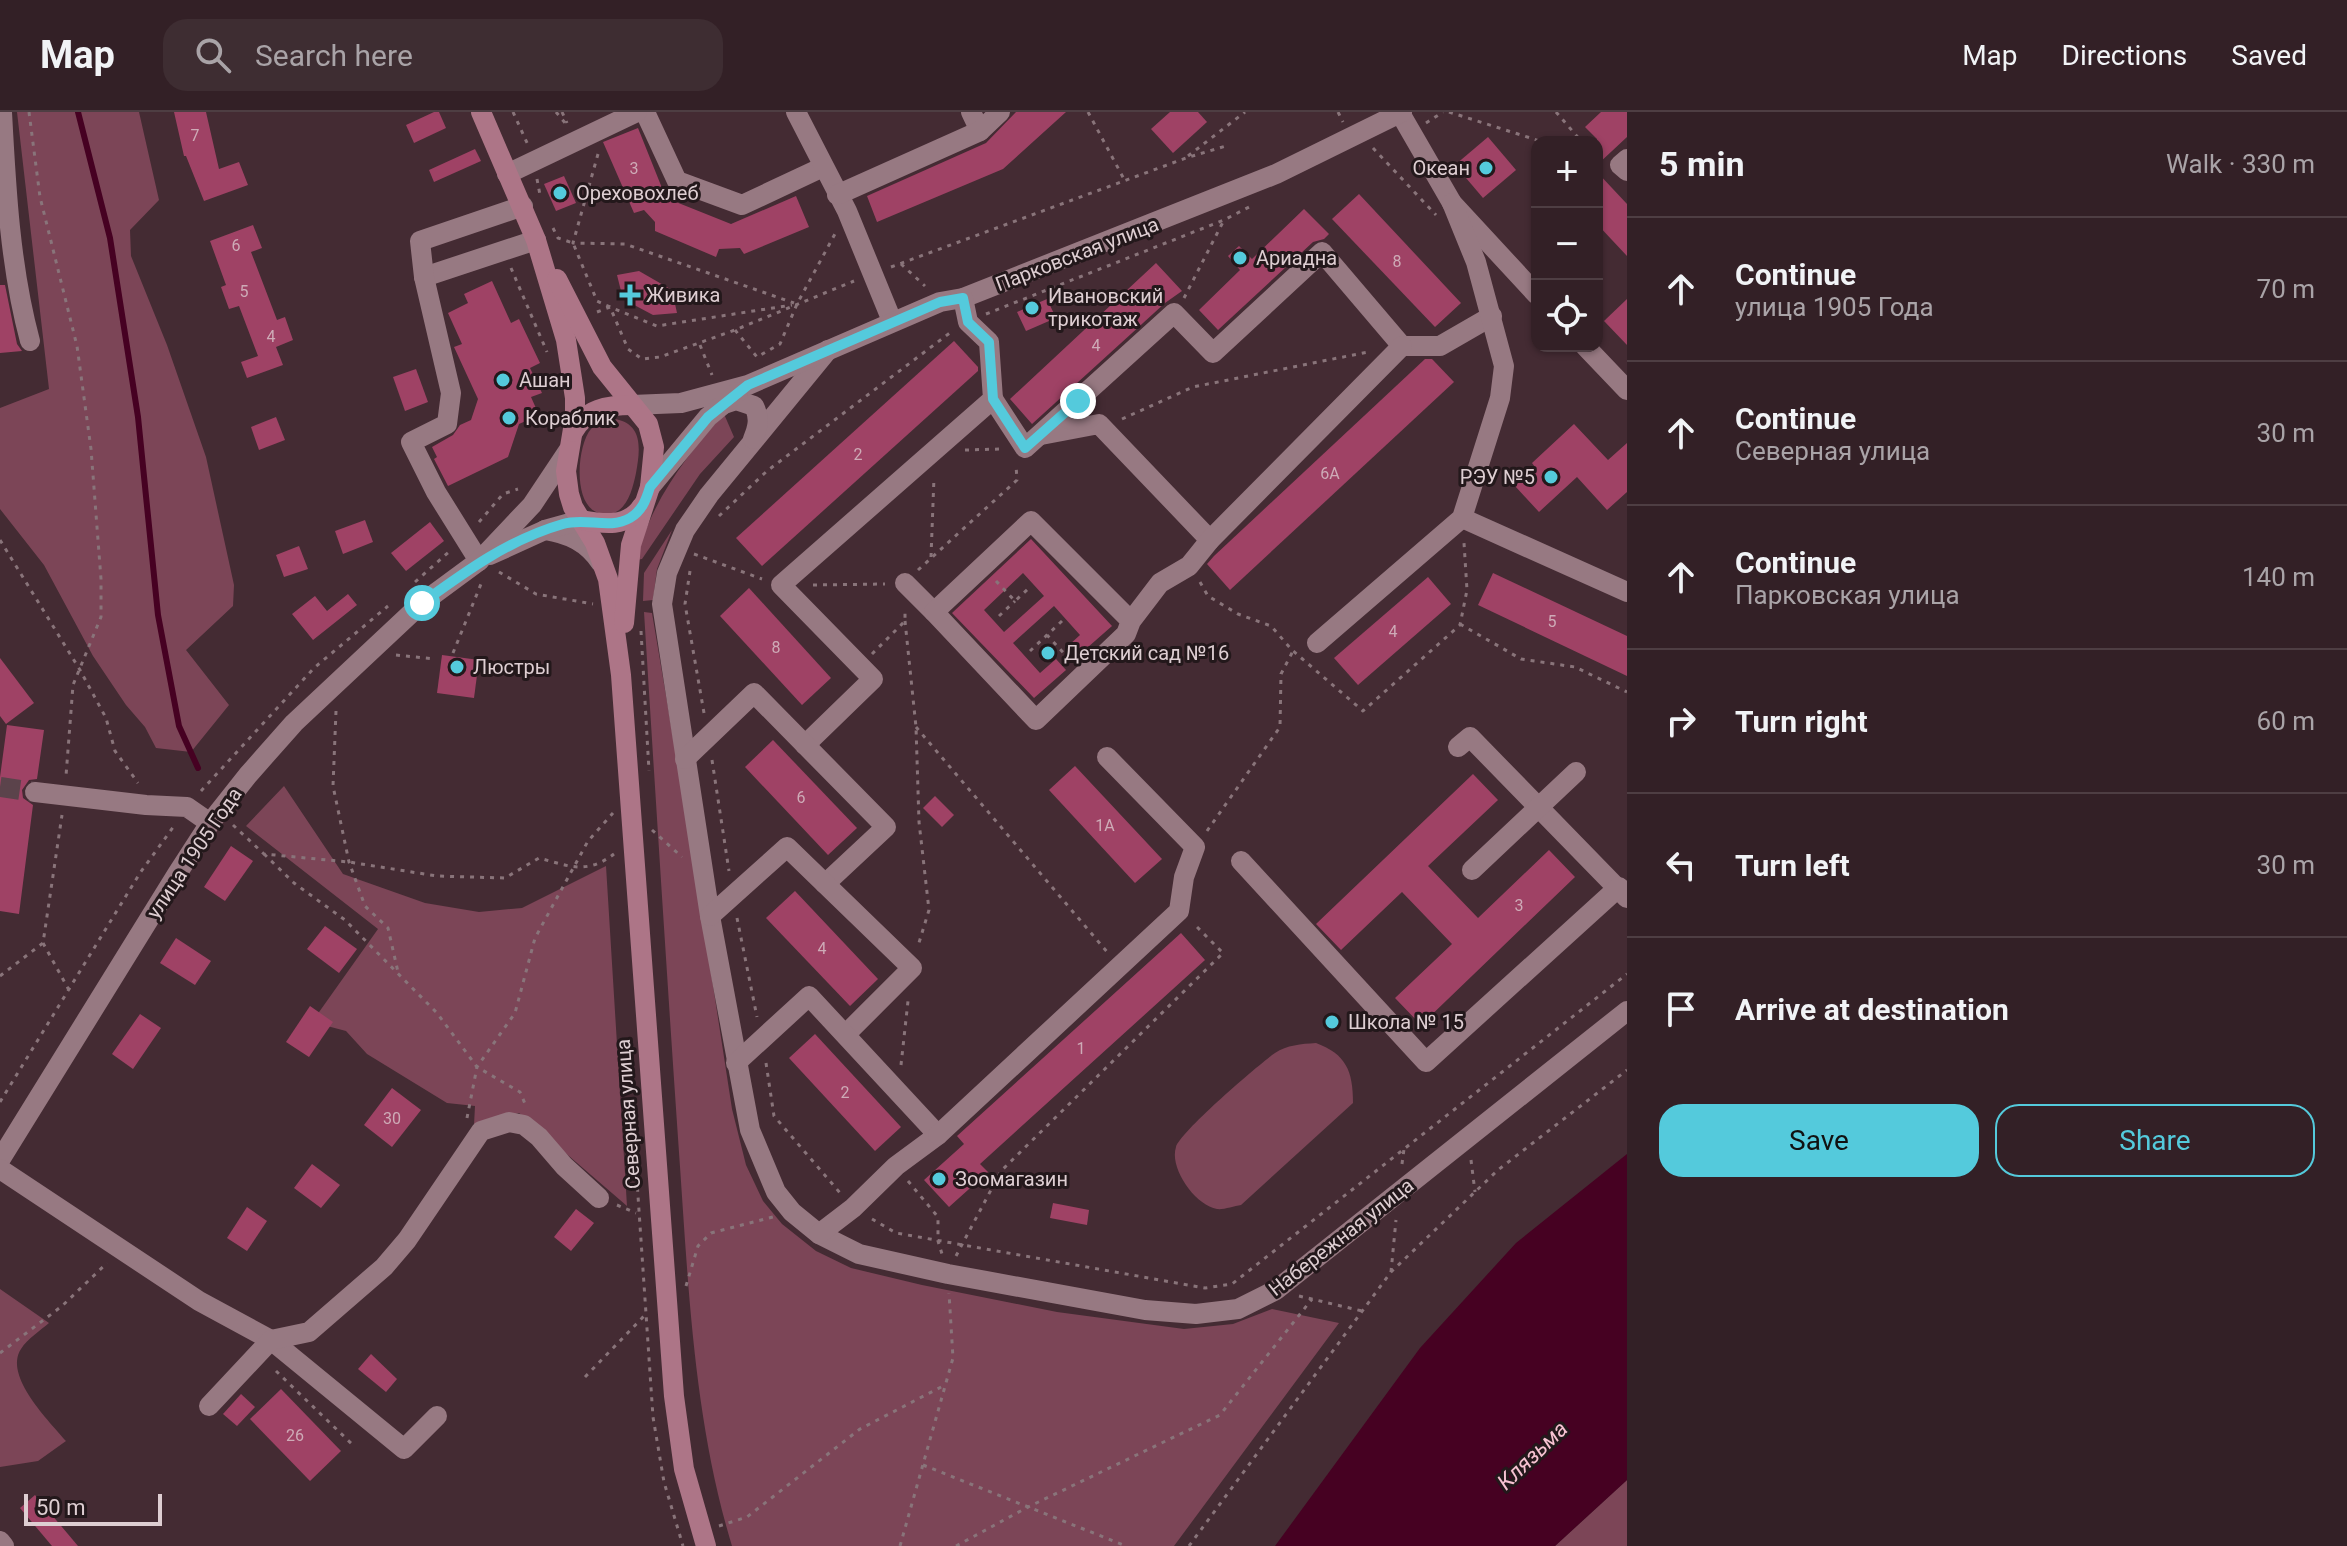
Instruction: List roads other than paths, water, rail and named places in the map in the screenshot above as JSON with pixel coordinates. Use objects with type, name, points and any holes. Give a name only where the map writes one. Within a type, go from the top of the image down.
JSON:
[{"type":"main road","name":"Северная улица","points":[[481,112],[536,240],[566,340],[573,372],[575,417],[570,444],[569,494],[595,543],[608,579],[621,675],[674,1396],[684,1469],[706,1546]]},
{"type":"main road","name":"Северная улица","points":[[536,240],[602,367],[643,416],[651,432],[654,468],[629,556],[621,675]]},
{"type":"main road","points":[[570,444],[580,421],[598,409],[632,405]]},
{"type":"main road","points":[[581,520],[610,524],[620,522],[638,512],[648,493]]},
{"type":"street","points":[[2,112],[8,211],[23,316],[30,341]]},
{"type":"street","points":[[507,174],[637,112]]},
{"type":"street","points":[[645,112],[677,181],[742,205],[823,167]]},
{"type":"street","points":[[796,112],[842,203],[892,321]]},
{"type":"street","points":[[971,112],[980,131]]},
{"type":"street","points":[[842,203],[980,131],[1000,112]]},
{"type":"street","points":[[1317,643],[1462,518],[1500,398],[1504,366],[1476,262],[1452,203],[1410,133],[1401,112]]},
{"type":"street","name":"Парковская улица","points":[[632,405],[681,403],[748,385],[892,321],[940,302],[963,298],[1276,174],[1364,121],[1401,112]]},
{"type":"street","points":[[1627,159],[1620,165],[1627,171]]},
{"type":"street","points":[[1452,203],[1531,289]]},
{"type":"street","points":[[479,561],[436,492],[411,442],[447,424],[451,393],[424,277],[420,241],[523,206]]},
{"type":"street","points":[[424,277],[536,240]]},
{"type":"street","points":[[1032,442],[1174,313],[1213,353],[1322,252],[1402,346]]},
{"type":"street","points":[[963,298],[968,322],[989,342],[993,399],[1032,442]]},
{"type":"street","points":[[905,583],[1036,720],[1126,634],[1131,621],[1160,583],[1189,566],[1210,540],[1402,346],[1440,346],[1492,316]]},
{"type":"street","points":[[828,350],[709,495],[685,530],[667,573],[662,604],[710,916],[750,1130],[776,1192],[792,1212],[819,1234],[853,1208],[896,1166],[938,1135],[1179,911],[1184,877],[1195,847],[1107,757]]},
{"type":"street","points":[[1591,352],[1627,390]]},
{"type":"street","name":"Парковская улица","points":[[648,493],[708,417],[748,385]]},
{"type":"street","points":[[805,745],[873,679],[781,585],[993,399]]},
{"type":"street","points":[[724,404],[736,400],[746,402],[754,406],[758,413],[758,425],[748,450]]},
{"type":"street","points":[[1032,442],[1099,424],[1210,540]]},
{"type":"street","name":"улица 1905 Года","points":[[479,561],[545,488],[570,444]]},
{"type":"street","points":[[1462,518],[1627,592]]},
{"type":"street","name":"улица 1905 Года","points":[[0,1160],[220,822],[294,723],[422,603],[479,561],[545,530],[581,520]]},
{"type":"street","points":[[934,612],[1031,521],[1131,621]]},
{"type":"street","points":[[545,530],[581,541],[602,564]]},
{"type":"street","points":[[685,759],[754,693],[886,827],[825,884]]},
{"type":"street","points":[[1241,861],[1426,1062],[1623,892],[1470,737],[1458,747]]},
{"type":"street","points":[[1472,870],[1576,772]]},
{"type":"street","points":[[35,792],[187,807],[220,822]]},
{"type":"street","points":[[710,916],[787,847],[912,968],[846,1034]]},
{"type":"street","points":[[736,1063],[809,996],[938,1135]]},
{"type":"street","name":"Набережная улица","points":[[819,1234],[859,1254],[948,1274],[1145,1310],[1196,1314],[1238,1309],[1276,1290],[1627,1011]]},
{"type":"street","points":[[209,1406],[271,1340],[309,1332],[384,1267],[407,1240],[481,1131],[509,1122],[524,1125],[599,1198]]},
{"type":"street","points":[[0,1169],[199,1301],[271,1340],[404,1449],[437,1416]]},
{"type":"street","points":[[0,1541],[4,1546]]},
{"type":"water","name":"Клязьма","points":[[1627,1154],[1627,1480],[1555,1546],[1275,1546],[1420,1348],[1516,1243]]},
{"type":"waterway","points":[[78,112],[110,238],[138,417],[158,615],[179,726],[198,768]]},
{"type":"tunnel","points":[[0,787],[35,792]]},
{"type":"place","name":"Океан","points":[[1486,168]]},
{"type":"place","name":"Ореховохлеб","points":[[560,193]]},
{"type":"place","name":"Ариадна","points":[[1240,258]]},
{"type":"place","name":"Живика","points":[[630,295]]},
{"type":"place","name":"Ивановский трикотаж","points":[[1032,308]]},
{"type":"place","name":"Ашан","points":[[503,380]]},
{"type":"place","name":"Кораблик","points":[[509,418]]},
{"type":"place","name":"РЭУ №5","points":[[1551,477]]},
{"type":"place","name":"Детский сад №16","points":[[1048,653]]},
{"type":"place","name":"Люстры","points":[[457,667]]},
{"type":"place","name":"Школа № 15","points":[[1332,1022]]},
{"type":"place","name":"Зоомагазин","points":[[939,1179]]}]
